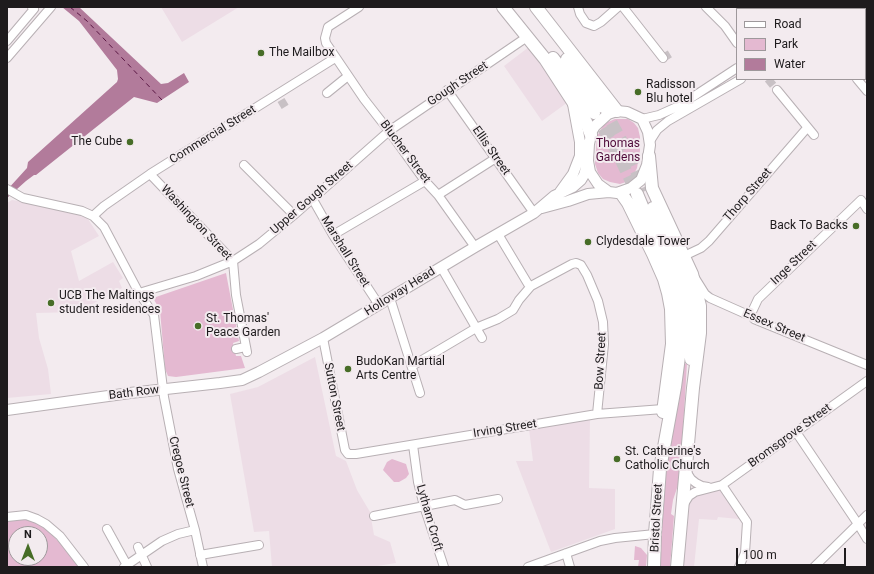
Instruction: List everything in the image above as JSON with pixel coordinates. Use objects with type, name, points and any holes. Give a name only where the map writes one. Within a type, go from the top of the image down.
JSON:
[{"type":"highway","points":[[503,7],[544,60],[586,122],[591,135]]},
{"type":"highway","points":[[514,7],[599,110],[528,7]]},
{"type":"highway","points":[[536,7],[617,111]]},
{"type":"highway","points":[[649,156],[652,188],[692,274],[700,306],[698,357],[693,388]]},
{"type":"highway","points":[[615,193],[626,199],[644,234],[664,279],[671,309],[672,344],[663,409],[659,452],[660,469]]},
{"type":"highway","points":[[660,469],[675,387],[680,350],[680,311],[673,280],[641,193],[685,280],[688,292],[693,388]]},
{"type":"highway","name":"Bristol Street","points":[[678,567],[693,388]]},
{"type":"highway","name":"Bristol Street","points":[[654,567],[660,469]]},
{"type":"main road","points":[[558,193],[573,174],[580,156],[580,142],[574,104]]},
{"type":"main road","points":[[617,111],[627,112],[642,119],[650,141],[648,165],[641,180],[631,188],[615,193],[602,188],[594,180],[588,161],[589,144],[595,126],[608,114],[617,111]]},
{"type":"main road","name":"Holloway Head","points":[[259,372],[323,338],[440,267],[537,211],[558,193],[572,187],[581,180],[588,161]]},
{"type":"main road","name":"Holloway Head","points":[[537,211],[568,202],[588,194],[615,193]]},
{"type":"main road","name":"Bath Row","points":[[7,410],[242,380],[259,372]]},
{"type":"street","points":[[7,41],[34,9],[32,7]]},
{"type":"street","points":[[7,58],[51,7]]},
{"type":"street","name":"Blucher Street","points":[[359,7],[328,27],[325,38],[326,43],[348,76],[425,181],[438,195],[474,247]]},
{"type":"street","points":[[578,7],[580,14],[586,23],[594,26],[601,22],[618,7]]},
{"type":"street","points":[[624,7],[663,58]]},
{"type":"street","points":[[706,7],[725,26],[736,42]]},
{"type":"street","name":"Gough Street","points":[[389,131],[527,37]]},
{"type":"street","name":"Commercial Street","points":[[93,216],[104,206],[150,174],[279,98],[335,58]]},
{"type":"street","points":[[642,119],[659,115],[679,106],[736,69]]},
{"type":"street","points":[[327,93],[348,76]]},
{"type":"street","points":[[650,141],[657,130],[668,122],[739,80]]},
{"type":"street","points":[[857,80],[867,91]]},
{"type":"street","name":"Ellis Street","points":[[448,90],[496,158],[537,211]]},
{"type":"street","points":[[777,90],[814,135]]},
{"type":"street","name":"Thorp Street","points":[[684,256],[701,248],[709,241],[808,128]]},
{"type":"street","name":"Upper Gough Street","points":[[139,293],[196,276],[233,261],[259,244],[294,215],[389,131]]},
{"type":"street","points":[[438,195],[496,158]]},
{"type":"street","points":[[244,165],[294,215]]},
{"type":"street","name":"Washington Street","points":[[150,174],[233,261],[236,295],[246,349],[236,350]]},
{"type":"street","points":[[333,235],[425,181]]},
{"type":"street","points":[[7,189],[23,198],[82,211],[93,216]]},
{"type":"street","name":"Marshall Street","points":[[312,198],[333,235],[379,305]]},
{"type":"street","name":"Inge Street","points":[[751,314],[758,299],[861,200],[867,209]]},
{"type":"street","name":"Cregoe Street","points":[[93,216],[104,227],[139,293],[154,315],[163,389],[178,469],[195,530],[202,567]]},
{"type":"street","points":[[412,366],[476,328],[498,319],[513,310],[519,305],[532,286],[528,284],[498,234]]},
{"type":"street","name":"Bow Street","points":[[532,286],[576,263],[581,265],[587,275],[598,301],[603,322],[604,344],[598,414]]},
{"type":"street","points":[[440,267],[482,338]]},
{"type":"street","name":"Essex Street","points":[[692,274],[705,294],[710,298],[746,314],[751,314],[754,319],[867,365]]},
{"type":"street","points":[[390,298],[420,393]]},
{"type":"street","name":"Sutton Street","points":[[323,338],[344,450],[348,454]]},
{"type":"street","name":"Bromsgrove Street","points":[[683,506],[689,496],[702,489],[722,485],[867,381]]},
{"type":"street","name":"Irving Street","points":[[348,454],[413,445],[598,414],[663,409]]},
{"type":"street","points":[[796,432],[867,539]]},
{"type":"street","name":"Lytham Croft","points":[[413,445],[418,482],[424,506],[444,567]]},
{"type":"street","points":[[686,471],[691,479],[696,483],[711,488]]},
{"type":"street","points":[[722,485],[747,522],[745,553],[739,567]]},
{"type":"street","points":[[374,516],[455,500],[465,505],[498,499]]},
{"type":"street","points":[[814,567],[867,515]]},
{"type":"street","points":[[7,517],[26,516],[37,519],[46,524],[60,536],[84,567]]},
{"type":"street","points":[[106,529],[126,566],[162,541],[178,534],[195,530]]},
{"type":"street","points":[[528,567],[600,541],[655,534]]},
{"type":"street","points":[[200,555],[259,545]]},
{"type":"street","points":[[138,547],[147,567]]},
{"type":"street","points":[[566,553],[570,567]]},
{"type":"shaded area","points":[[161,7],[239,7],[182,42]]},
{"type":"shaded area","points":[[529,47],[568,102],[542,121],[504,66]]},
{"type":"shaded area","name":"UCB The Maltings student residences","points":[[12,200],[50,206],[86,216],[99,236],[71,251],[79,281],[113,262],[123,278],[119,281],[122,288],[76,312],[36,313],[39,338],[48,369],[51,394],[7,398],[7,203]]},
{"type":"shaded area","points":[[315,357],[336,456],[346,461],[357,490],[370,512],[374,535],[390,542],[396,563],[371,567],[272,567],[269,531],[254,532],[230,394],[258,387]]},
{"type":"shaded area","points":[[590,418],[589,488],[615,489],[615,529],[551,552],[516,461],[533,461],[529,429]]},
{"type":"shaded area","points":[[722,485],[743,516],[739,519],[718,517],[717,520],[699,519],[694,567],[677,567],[685,500]]},
{"type":"green space","name":"Thomas Gardens","points":[[615,119],[628,119],[634,123],[638,128],[640,137],[640,150],[637,168],[633,176],[626,182],[620,184],[603,179],[598,173],[595,164],[597,136],[603,126]]},
{"type":"green space","name":"St. Thomas' Peace Garden","points":[[226,273],[239,341],[233,343],[236,356],[241,356],[245,368],[176,377],[168,376],[165,369],[160,310],[153,298]]},
{"type":"green space","points":[[687,363],[678,485],[673,500],[671,514],[674,516],[670,567],[659,567],[662,499],[678,392],[684,364]]},
{"type":"green space","points":[[392,459],[406,464],[409,474],[406,478],[399,482],[394,482],[383,470],[387,462]]},
{"type":"green space","points":[[13,519],[25,519],[41,526],[8,526],[8,566],[48,566],[48,531],[64,547],[79,567],[7,567],[7,521]]},
{"type":"green space","points":[[635,546],[641,548],[647,555],[646,567],[638,567],[639,560],[634,560]]},
{"type":"water","points":[[62,7],[79,7],[161,84],[168,83],[184,73],[189,82],[157,103],[134,97],[36,175],[26,181],[7,198],[7,190],[27,168],[28,162],[117,82],[118,79],[117,70],[79,21]]},
{"type":"ferry route","points":[[70,7],[87,21],[162,100]]},
{"type":"tunnel","points":[[663,58],[673,52]]},
{"type":"tunnel","points":[[769,80],[777,90]]},
{"type":"tunnel","points":[[281,100],[287,110]]},
{"type":"tunnel","points":[[603,107],[625,147],[645,191]]},
{"type":"tunnel","points":[[594,113],[617,152],[637,194]]},
{"type":"place","name":"The Mailbox","points":[[261,53]]},
{"type":"place","name":"Radisson Blu hotel","points":[[638,92]]},
{"type":"place","name":"The Cube","points":[[130,142]]},
{"type":"place","name":"Back To Backs","points":[[856,226]]},
{"type":"place","name":"Clydesdale Tower","points":[[588,242]]},
{"type":"place","name":"UCB The Maltings student residences","points":[[51,303]]},
{"type":"place","name":"St. Thomas' Peace Garden","points":[[198,326]]},
{"type":"place","name":"BudoKan Martial Arts Centre","points":[[348,369]]},
{"type":"place","name":"St. Catherine's Catholic Church","points":[[617,459]]}]
